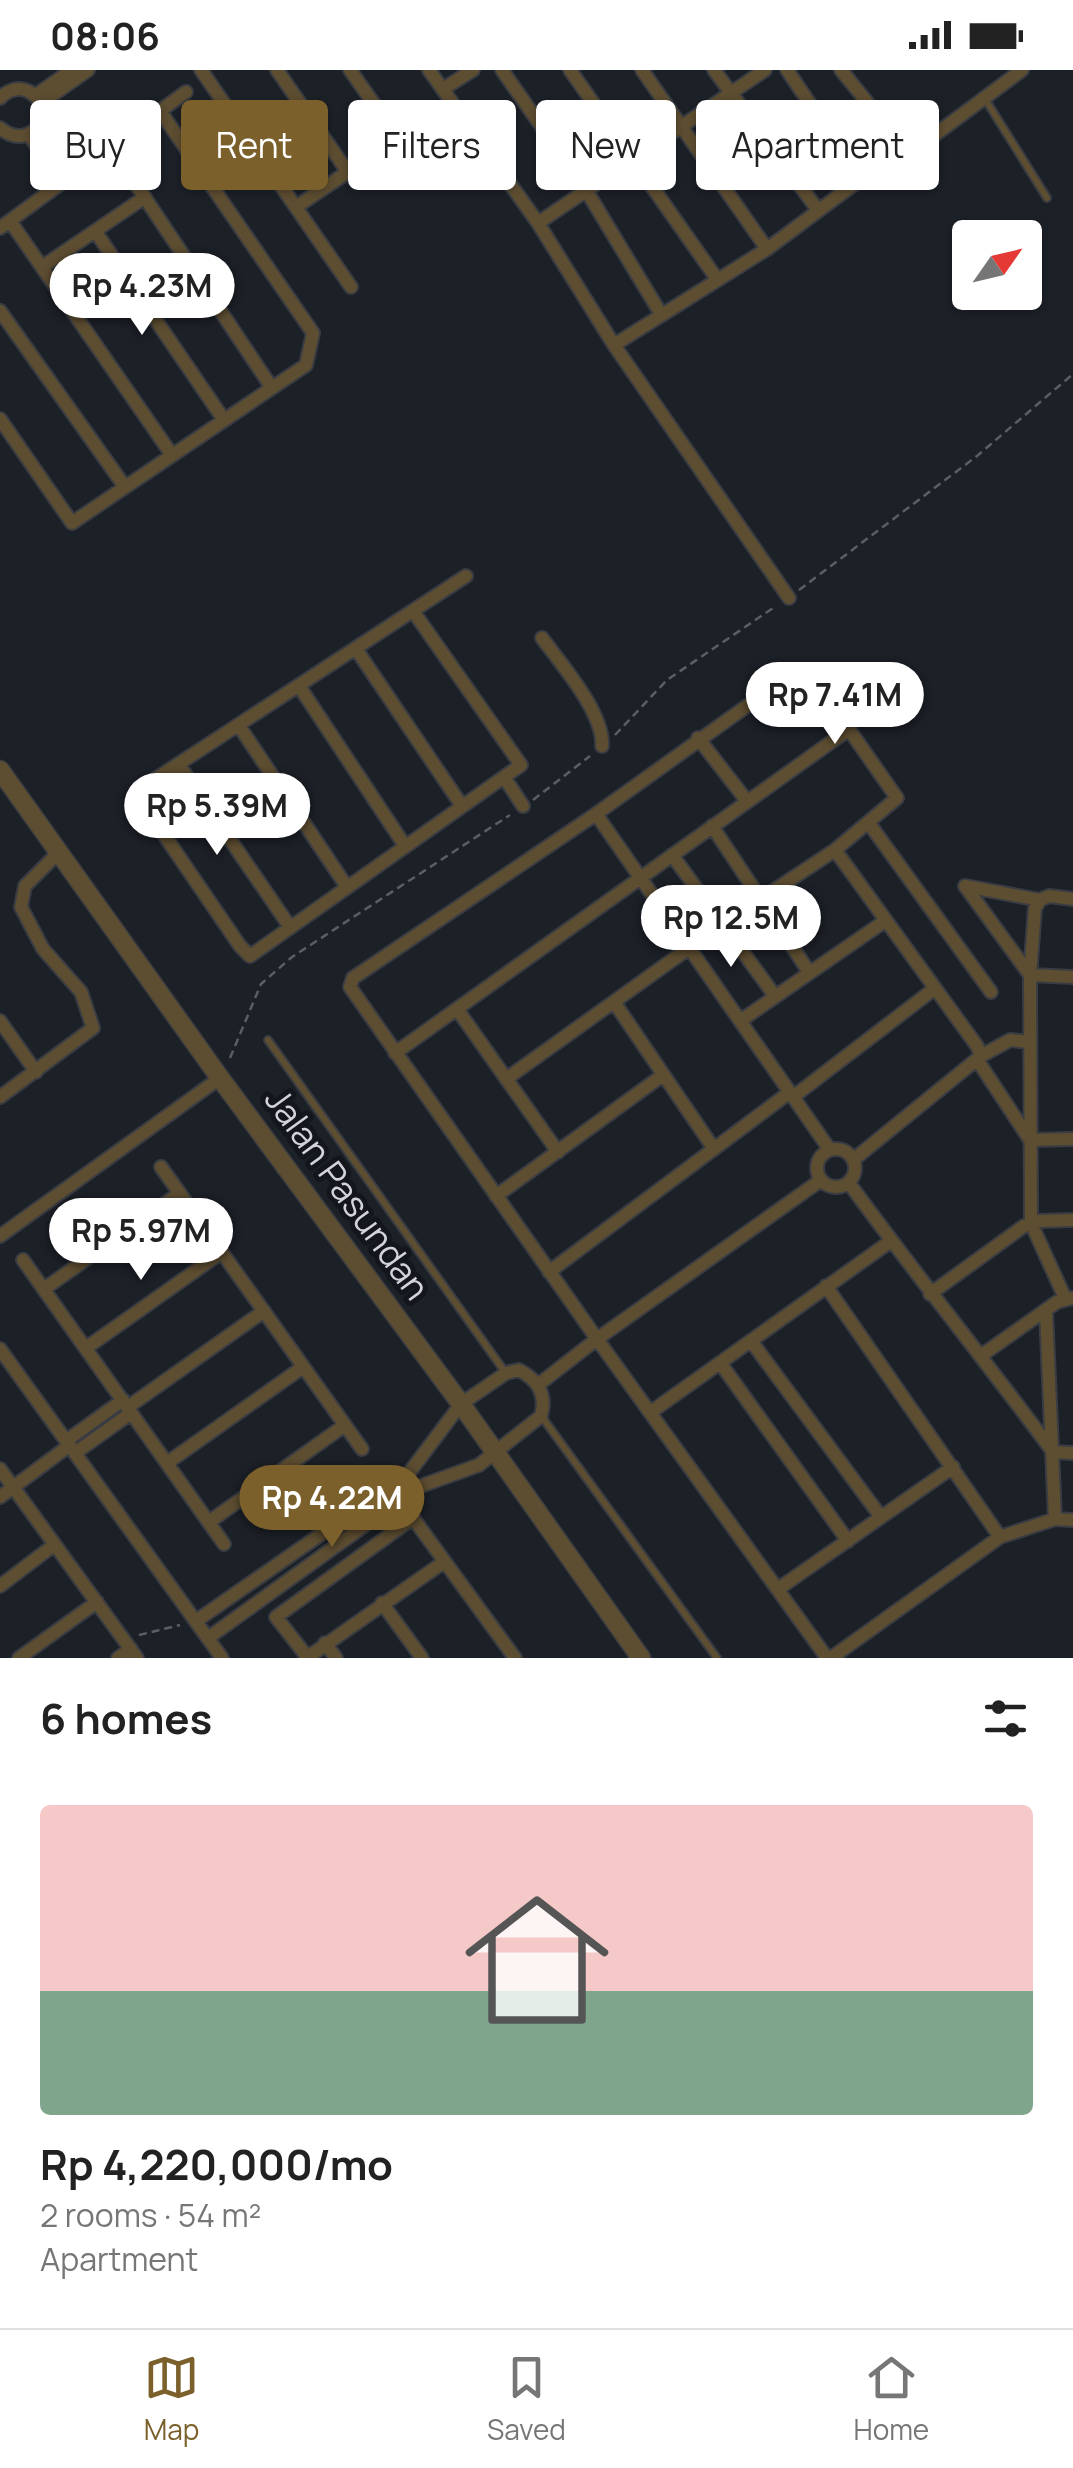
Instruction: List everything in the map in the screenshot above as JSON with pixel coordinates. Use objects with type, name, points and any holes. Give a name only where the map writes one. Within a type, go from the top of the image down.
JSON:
[{"type":"street","points":[[39,99],[72,70]]},
{"type":"street","points":[[39,99],[88,70]]},
{"type":"street","points":[[276,70],[346,172]]},
{"type":"street","points":[[296,207],[398,138],[350,70]]},
{"type":"street","points":[[429,70],[538,223],[614,344],[789,598]]},
{"type":"street","points":[[443,89],[473,70]]},
{"type":"street","points":[[502,70],[536,119]]},
{"type":"street","points":[[570,70],[591,100]]},
{"type":"street","points":[[642,70],[767,249]]},
{"type":"street","points":[[714,70],[818,210]]},
{"type":"street","points":[[676,128],[765,70]]},
{"type":"street","points":[[787,70],[808,100]]},
{"type":"street","points":[[840,70],[865,100]]},
{"type":"street","points":[[939,132],[1022,70]]},
{"type":"street","points":[[204,71],[351,287]]},
{"type":"street","points":[[2,92],[15,88],[39,99]]},
{"type":"street","points":[[161,110],[186,92]]},
{"type":"street","points":[[1,130],[10,136],[28,135],[42,122],[39,99]]},
{"type":"street","points":[[0,419],[72,522],[306,366],[313,332],[161,112]]},
{"type":"street","points":[[52,190],[5,224],[42,267],[172,455]]},
{"type":"street","points":[[139,190],[272,388]]},
{"type":"street","points":[[538,223],[586,190],[661,314]]},
{"type":"street","points":[[654,190],[717,279]]},
{"type":"street","points":[[614,344],[767,249],[845,190]]},
{"type":"street","points":[[42,267],[144,198]]},
{"type":"street","points":[[95,231],[224,420]]},
{"type":"street","points":[[0,311],[125,487]]},
{"type":"street","points":[[413,611],[520,765],[250,956],[158,826],[150,796],[156,778],[466,576]]},
{"type":"street","points":[[542,638],[591,708],[603,732],[602,746]]},
{"type":"street","points":[[356,648],[462,806]]},
{"type":"street","points":[[760,899],[835,850],[895,802],[896,793],[813,678],[798,671],[354,978],[351,991],[596,1339],[829,1658],[1000,1538],[1055,1519],[1073,1520]]},
{"type":"street","points":[[299,686],[405,846]]},
{"type":"street","points":[[239,726],[347,887]]},
{"type":"street","points":[[395,1053],[848,730]]},
{"type":"street","points":[[698,738],[747,801]]},
{"type":"street","points":[[179,765],[290,927]]},
{"type":"street","name":"Jalan Pasundan","points":[[0,770],[641,1658]]},
{"type":"street","points":[[504,777],[524,806]]},
{"type":"street","points":[[596,814],[830,1150],[848,1152],[853,1160],[855,1169],[848,1183],[838,1187],[821,1180]]},
{"type":"street","points":[[868,822],[991,992]]},
{"type":"street","points":[[712,826],[810,972]]},
{"type":"street","points":[[835,850],[977,1046],[979,1058],[1030,1140]]},
{"type":"street","points":[[0,1097],[92,1028],[81,992],[43,949],[21,907],[25,886],[59,852]]},
{"type":"street","points":[[672,854],[775,996]]},
{"type":"street","points":[[1030,975],[965,886],[1040,900]]},
{"type":"street","points":[[982,1355],[1069,1298],[1031,1224],[1030,975],[1035,908],[1049,896],[1073,899]]},
{"type":"street","points":[[740,1021],[885,921]]},
{"type":"street","points":[[506,1080],[689,948]]},
{"type":"street","points":[[1030,975],[1073,977]]},
{"type":"street","points":[[549,1272],[934,990]]},
{"type":"street","points":[[614,1002],[714,1149]]},
{"type":"street","points":[[456,1009],[558,1152]]},
{"type":"street","points":[[0,1021],[36,1072]]},
{"type":"street","points":[[853,1160],[979,1058],[1010,1040],[1030,1042]]},
{"type":"street","points":[[496,1196],[663,1075]]},
{"type":"street","points":[[0,1236],[220,1078]]},
{"type":"street","points":[[1030,1140],[1073,1139]]},
{"type":"street","points":[[821,1180],[818,1162],[830,1150]]},
{"type":"street","points":[[161,1167],[362,1449]]},
{"type":"street","points":[[538,1384],[821,1180]]},
{"type":"street","points":[[848,1183],[1052,1452]]},
{"type":"street","points":[[44,1290],[180,1193]]},
{"type":"street","points":[[930,1294],[1031,1224],[1073,1220]]},
{"type":"street","points":[[651,1412],[890,1240]]},
{"type":"street","points":[[86,1348],[222,1252]]},
{"type":"street","points":[[23,1260],[224,1544]]},
{"type":"street","points":[[826,1286],[1000,1538]]},
{"type":"street","points":[[0,1497],[264,1311]]},
{"type":"street","points":[[1046,1311],[1055,1519]]},
{"type":"street","points":[[751,1341],[881,1517]]},
{"type":"street","points":[[0,1349],[222,1658]]},
{"type":"street","points":[[721,1364],[848,1541]]},
{"type":"street","points":[[168,1463],[303,1367]]},
{"type":"street","points":[[196,1621],[409,1474],[461,1404],[506,1372],[519,1370],[538,1384],[544,1398],[542,1416],[479,1465],[418,1486],[208,1638]]},
{"type":"street","points":[[209,1522],[345,1426]]},
{"type":"street","points":[[1052,1452],[1073,1453]]},
{"type":"street","points":[[778,1588],[953,1467]]},
{"type":"street","points":[[0,1468],[130,1648],[118,1658]]},
{"type":"street","points":[[446,1565],[441,1564],[382,1603],[308,1658],[276,1617],[414,1518],[514,1658]]},
{"type":"street","points":[[0,1586],[54,1545]]},
{"type":"street","points":[[19,1658],[97,1602]]},
{"type":"street","points":[[382,1603],[422,1658]]},
{"type":"street","points":[[326,1643],[336,1658]]},
{"type":"lane","points":[[985,98],[1047,198]]},
{"type":"lane","points":[[268,1040],[506,1372]]},
{"type":"lane","points":[[542,1416],[717,1658]]},
{"type":"path","points":[[220,1078],[261,984],[292,957],[554,787],[627,725],[667,680],[789,598],[977,456],[1073,374]]},
{"type":"path","points":[[130,1648],[196,1621]]}]
